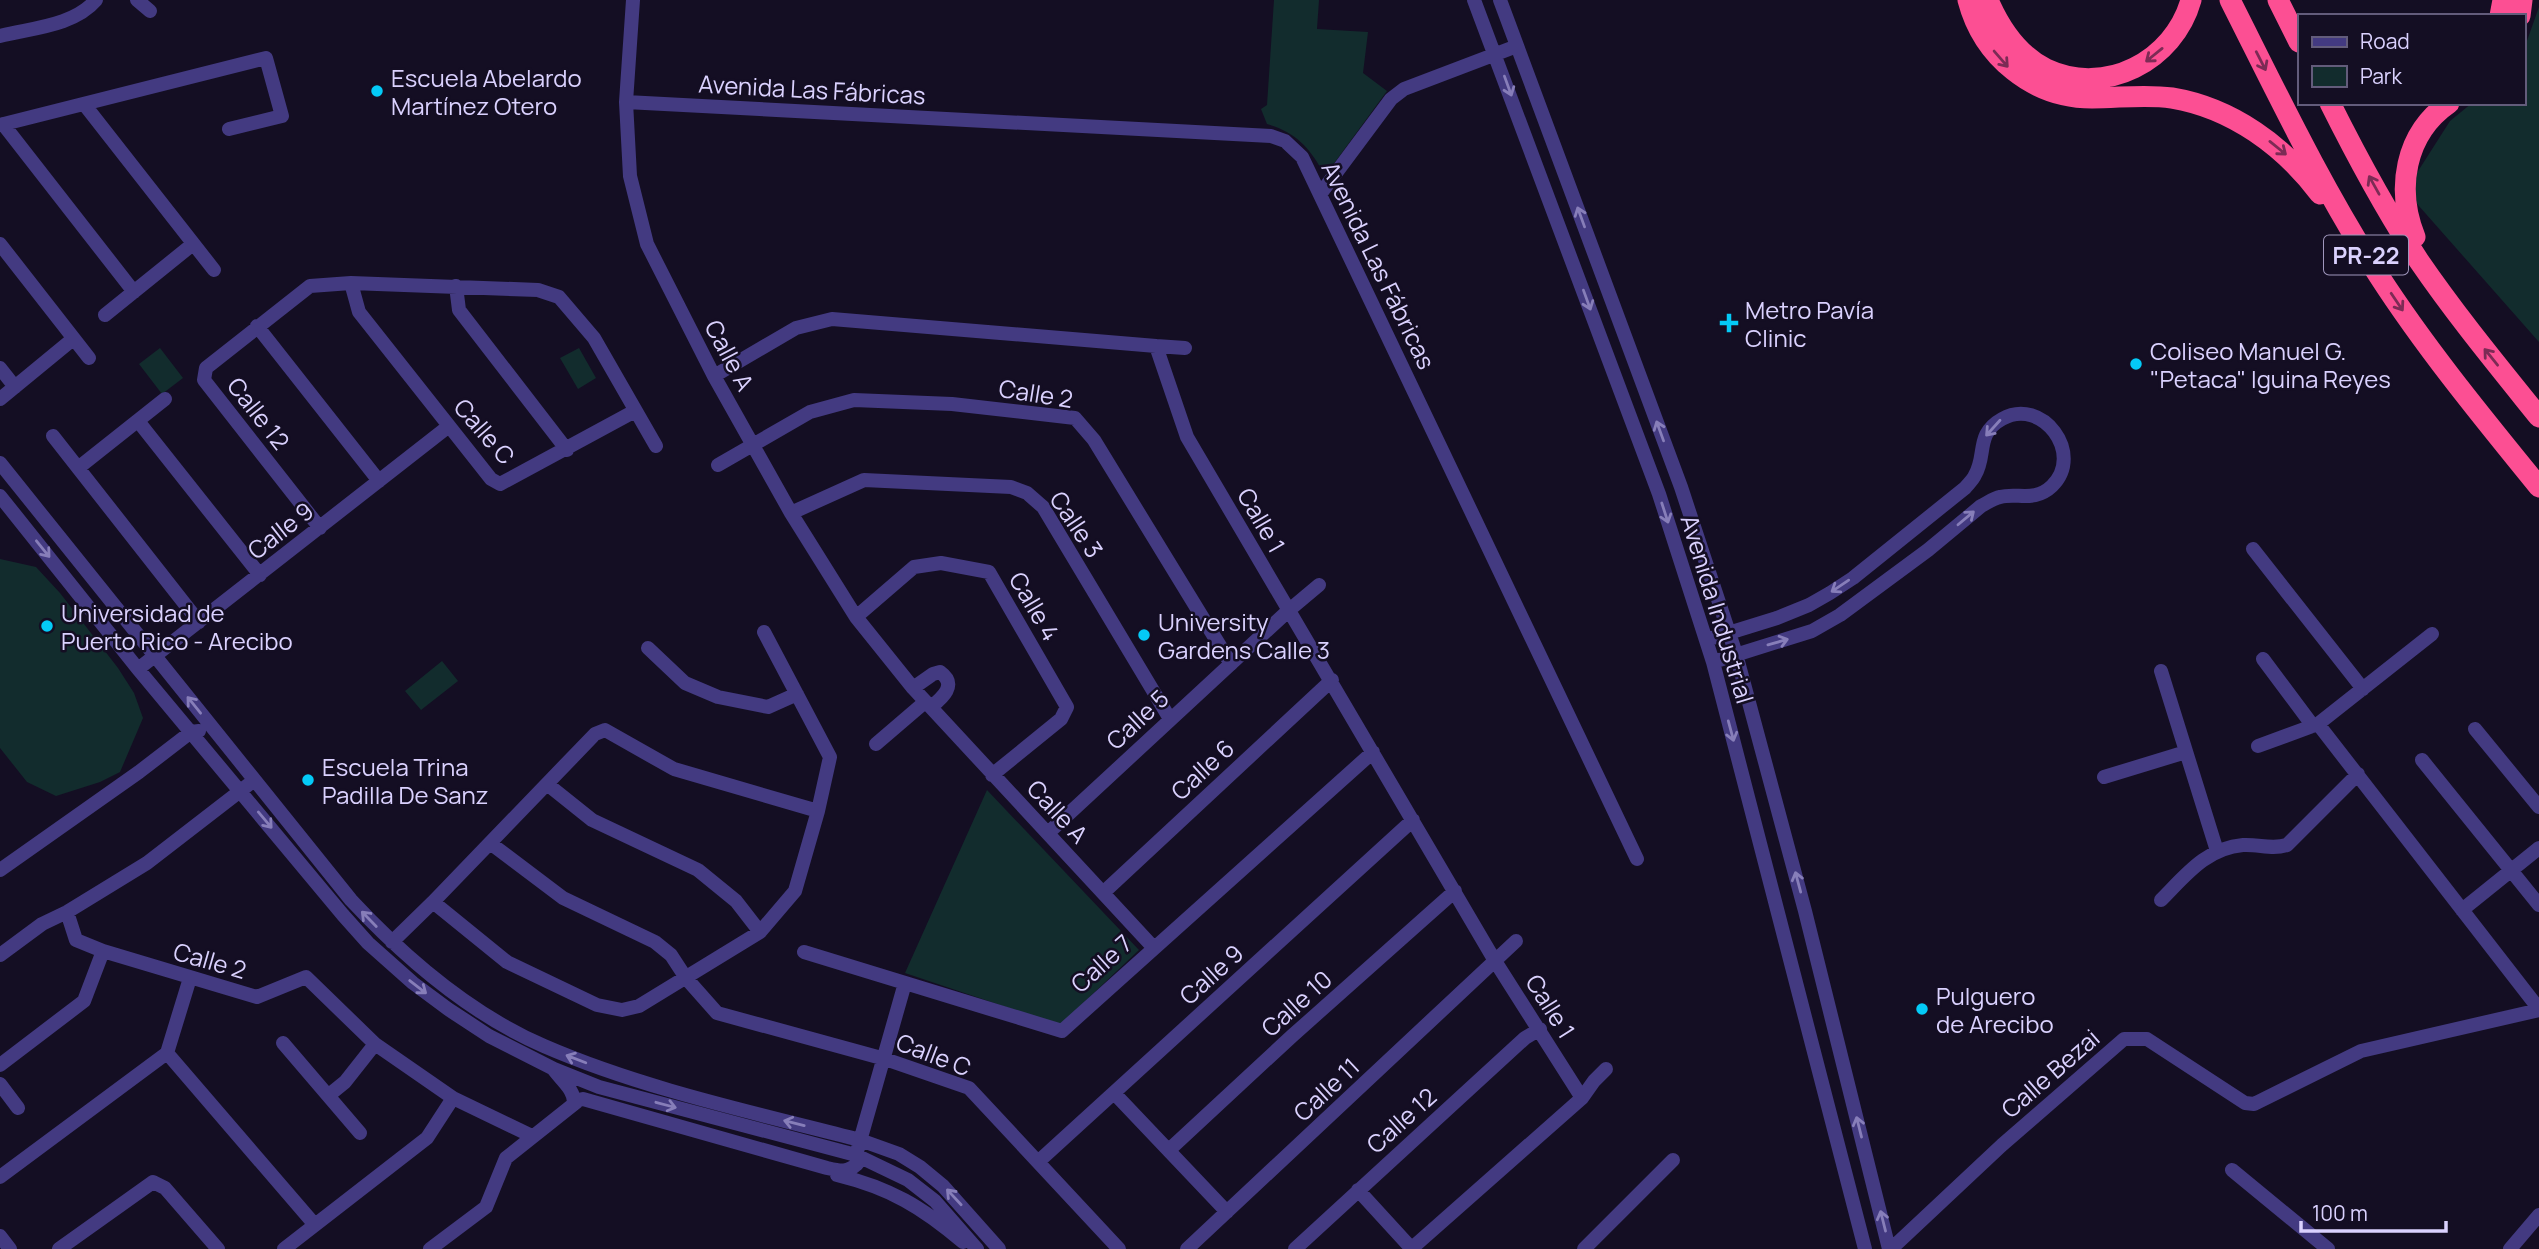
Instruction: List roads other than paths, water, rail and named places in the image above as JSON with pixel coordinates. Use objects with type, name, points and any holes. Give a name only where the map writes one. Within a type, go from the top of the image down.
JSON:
[{"type":"highway","points":[[1968,0],[1989,45],[2008,67],[2034,85],[2074,97],[2142,95],[2173,98],[2224,114],[2261,135],[2288,157],[2308,179],[2353,246],[2378,275]]},
{"type":"highway","points":[[1989,0],[2008,35],[2034,61],[2059,74],[2099,79],[2132,69],[2158,52],[2174,35],[2188,11],[2191,0]]},
{"type":"highway","name":"PR-22","points":[[2231,0],[2325,185],[2378,275],[2458,387],[2539,487]]},
{"type":"highway","points":[[2281,0],[2298,24]]},
{"type":"highway","points":[[2281,0],[2298,40]]},
{"type":"highway","name":"PR-22","points":[[2331,105],[2382,201],[2419,261],[2539,417]]},
{"type":"highway","points":[[2446,105],[2434,115],[2416,139],[2407,163],[2404,194],[2414,237],[2450,304]]},
{"type":"street","points":[[0,36],[75,17],[87,10],[96,0]]},
{"type":"street","points":[[137,0],[150,10]]},
{"type":"street","name":"Calle A","points":[[633,0],[626,102],[630,176],[647,244],[714,376],[791,513],[856,617],[913,688],[1153,947]]},
{"type":"street","name":"Avenida Industrial","points":[[1474,0],[1659,494],[1713,662],[1854,1198],[1865,1249]]},
{"type":"street","name":"Avenida Industrial","points":[[1500,0],[1681,487],[1736,654],[1805,911],[1890,1249]]},
{"type":"street","points":[[1321,194],[1391,99],[1404,89],[1517,46]]},
{"type":"street","points":[[134,292],[2,125],[266,58],[282,116],[229,129]]},
{"type":"street","name":"Avenida Las Fábricas","points":[[626,102],[1272,136],[1285,141],[1302,157],[1321,194],[1637,859]]},
{"type":"street","points":[[84,104],[214,270]]},
{"type":"street","points":[[0,244],[89,358]]},
{"type":"street","points":[[105,315],[193,244]]},
{"type":"street","points":[[351,284],[538,290],[559,297],[594,338],[656,446]]},
{"type":"street","name":"Calle 12","points":[[320,528],[204,380],[206,368],[310,286],[351,284]]},
{"type":"street","name":"Calle C","points":[[351,284],[359,312],[491,479],[500,484],[635,411]]},
{"type":"street","points":[[456,286],[459,310],[567,450]]},
{"type":"street","points":[[714,376],[796,328],[832,319],[1185,348]]},
{"type":"street","points":[[257,326],[379,481]]},
{"type":"street","points":[[0,399],[73,339]]},
{"type":"street","name":"Calle 1","points":[[1156,346],[1187,437],[1495,961],[1582,1098]]},
{"type":"street","points":[[0,368],[15,387]]},
{"type":"street","points":[[78,468],[165,399]]},
{"type":"street","name":"Calle 2","points":[[752,445],[810,412],[854,400],[952,404],[1075,418],[1094,440],[1231,664]]},
{"type":"street","points":[[1706,640],[1809,606],[1853,578],[1965,488],[1980,463],[1981,444],[1990,430],[2002,419],[2017,414],[2034,416],[2050,425],[2059,435],[2065,453],[2063,470],[2051,487],[2022,498],[2002,496],[1981,506],[1918,558],[1840,615],[1812,631],[1713,662]]},
{"type":"street","points":[[138,421],[260,575]]},
{"type":"street","name":"Calle 9","points":[[138,668],[449,426]]},
{"type":"street","points":[[53,436],[199,622]]},
{"type":"street","points":[[718,464],[752,445]]},
{"type":"street","points":[[0,463],[351,900],[392,942],[443,986],[542,1046],[615,1074],[860,1140],[899,1154],[943,1186],[999,1249]]},
{"type":"street","name":"Calle 3","points":[[791,513],[864,480],[1011,488],[1027,493],[1043,508],[1170,719]]},
{"type":"street","points":[[0,496],[138,668],[343,915],[368,943],[448,1009],[489,1036],[554,1069],[599,1087],[856,1155],[908,1180],[935,1201],[975,1249]]},
{"type":"street","points":[[2253,549],[2363,689]]},
{"type":"street","name":"Calle 4","points":[[856,617],[914,567],[941,563],[989,572],[1067,707],[1061,719],[992,775]]},
{"type":"street","name":"Calle 5","points":[[1048,833],[1319,585]]},
{"type":"street","points":[[433,902],[507,961],[597,1005],[622,1010],[639,1006],[760,932],[795,891],[830,757],[764,632]]},
{"type":"street","points":[[2258,746],[2316,725],[2432,634]]},
{"type":"street","points":[[648,648],[685,683],[719,697],[768,707],[797,694]]},
{"type":"street","points":[[2263,659],[2358,774],[2539,1010]]},
{"type":"street","points":[[2161,671],[2217,851]]},
{"type":"street","points":[[876,744],[947,692],[950,685],[940,672],[913,688]]},
{"type":"street","name":"Calle 6","points":[[1104,892],[1332,680]]},
{"type":"street","points":[[2475,729],[2539,807]]},
{"type":"street","points":[[392,942],[595,734],[605,730],[674,769],[818,811]]},
{"type":"street","points":[[0,870],[191,732],[217,733]]},
{"type":"street","name":"Calle 7","points":[[804,952],[1062,1031],[1373,752]]},
{"type":"street","points":[[2104,777],[2186,752]]},
{"type":"street","points":[[2422,761],[2539,905]]},
{"type":"street","points":[[2161,900],[2200,860],[2217,851],[2243,845],[2278,848],[2287,845],[2358,774]]},
{"type":"street","points":[[0,955],[41,925],[147,863],[255,780]]},
{"type":"street","points":[[547,784],[592,820],[698,870],[736,901],[760,932]]},
{"type":"street","name":"Calle 9","points":[[1039,1161],[1413,820]]},
{"type":"street","name":"Calle C","points":[[490,843],[562,898],[655,942],[671,955],[686,978],[717,1013],[885,1059],[969,1088],[1119,1249]]},
{"type":"street","points":[[2462,910],[2539,848]]},
{"type":"street","name":"Calle 10","points":[[1169,1150],[1455,891]]},
{"type":"street","points":[[1780,915],[1805,911]]},
{"type":"street","name":"Calle 2","points":[[67,912],[76,940],[103,951],[257,998],[306,977],[375,1044],[453,1098],[532,1136]]},
{"type":"street","name":"Calle 11","points":[[1186,1249],[1516,941]]},
{"type":"street","points":[[0,1065],[85,1001],[103,951]]},
{"type":"street","points":[[0,1177],[167,1053],[190,978]]},
{"type":"street","points":[[574,1104],[620,1118],[669,1124],[842,1172],[850,1170],[857,1164],[856,1155],[905,983]]},
{"type":"street","name":"Calle Bezai","points":[[1890,1249],[2002,1145],[2124,1039],[2147,1039],[2245,1103],[2253,1104],[2361,1051],[2539,1010]]},
{"type":"street","name":"Calle 12","points":[[1295,1249],[1525,1038],[1540,1029]]},
{"type":"street","points":[[283,1043],[360,1133]]},
{"type":"street","points":[[329,1095],[345,1082],[375,1044]]},
{"type":"street","points":[[167,1053],[315,1225]]},
{"type":"street","points":[[430,1249],[486,1207],[506,1158],[574,1104],[575,1098],[554,1069]]},
{"type":"street","points":[[1358,1190],[1412,1249],[1582,1098],[1606,1069]]},
{"type":"street","points":[[0,1084],[18,1108]]},
{"type":"street","points":[[1114,1093],[1227,1213]]},
{"type":"street","points":[[284,1249],[428,1138],[453,1098]]},
{"type":"street","points":[[1584,1249],[1673,1160]]},
{"type":"street","points":[[827,1168],[837,1175],[891,1192],[916,1206],[975,1249]]},
{"type":"street","points":[[2232,1170],[2328,1249]]},
{"type":"street","points":[[59,1249],[153,1182],[165,1188],[218,1249]]},
{"type":"street","points":[[1854,1198],[1876,1193]]},
{"type":"street","points":[[2510,1249],[2539,1215]]},
{"type":"street","points":[[0,1236],[10,1249]]},
{"type":"place","name":"Escuela Abelardo Martínez Otero","points":[[377,91]]},
{"type":"place","name":"Metro Pavía Clinic","points":[[1729,323]]},
{"type":"place","name":"Coliseo Manuel G. \"Petaca\" Iguina Reyes","points":[[2136,364]]},
{"type":"place","name":"Universidad de Puerto Rico - Arecibo","points":[[47,626]]},
{"type":"place","name":"University Gardens Calle 3","points":[[1144,635]]},
{"type":"place","name":"Escuela Trina Padilla De Sanz","points":[[308,780]]},
{"type":"place","name":"Pulguero de Arecibo","points":[[1922,1009]]}]
